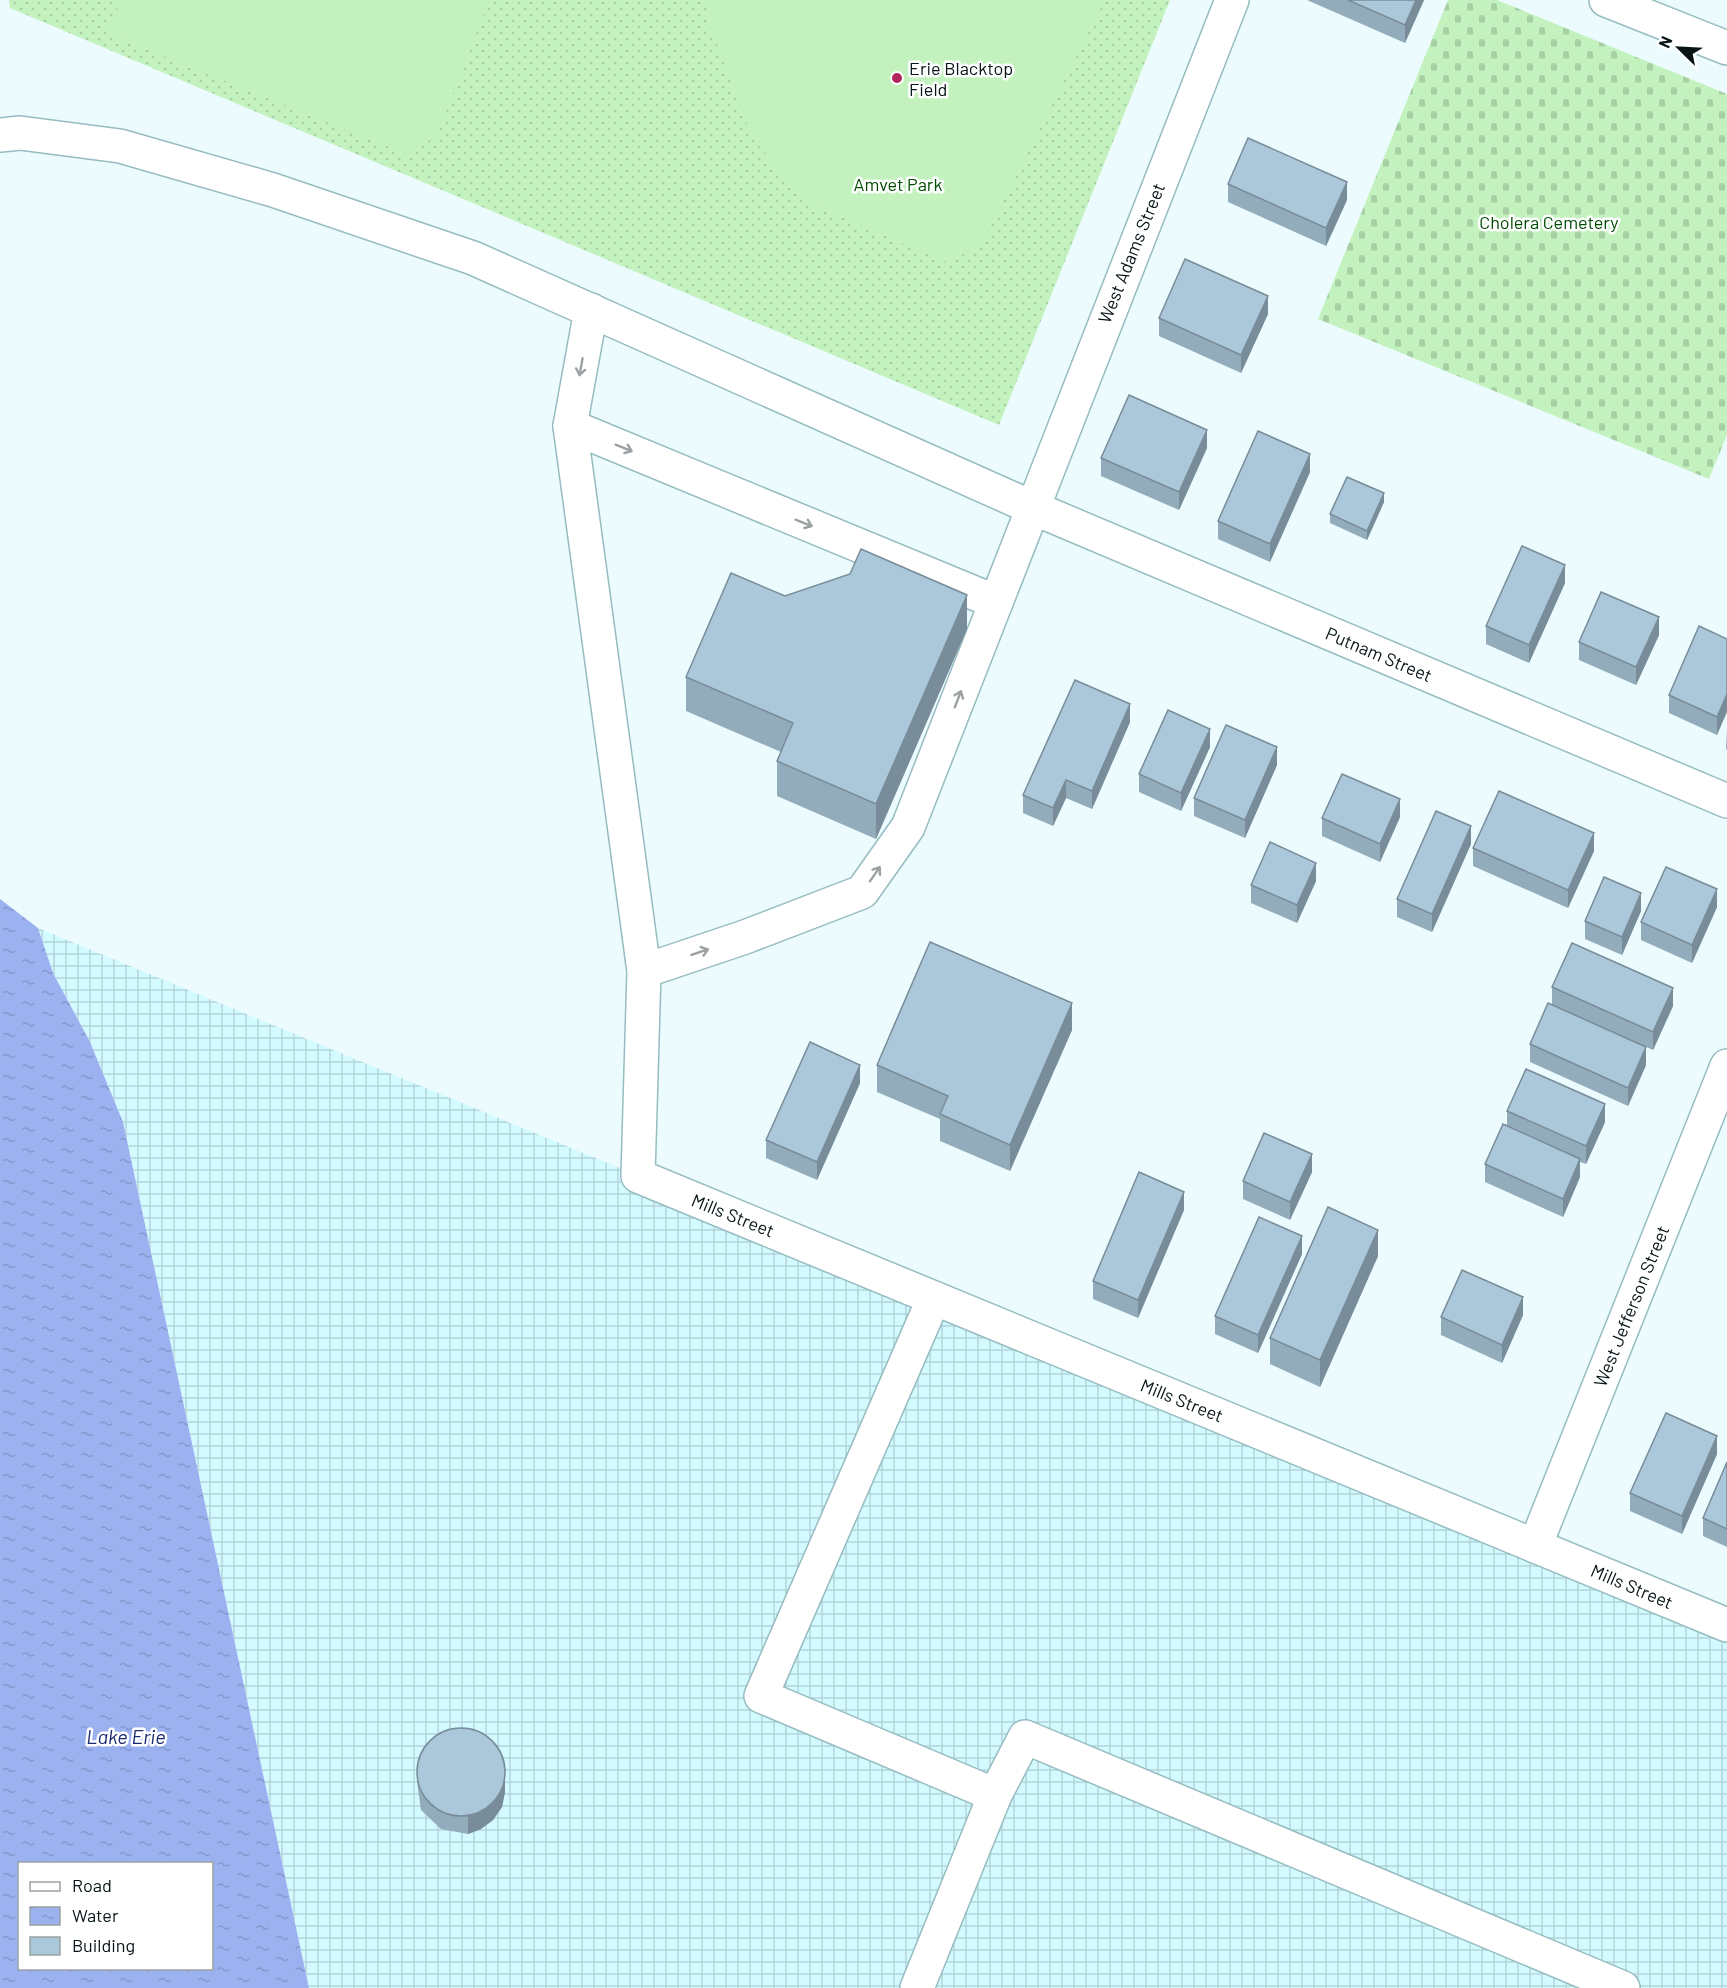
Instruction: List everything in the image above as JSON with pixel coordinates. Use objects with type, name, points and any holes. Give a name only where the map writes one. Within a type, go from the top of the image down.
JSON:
[{"type":"street","name":"West Adams Street","points":[[644,970],[745,937],[862,892],[908,826],[1031,507],[1232,0]]},
{"type":"street","points":[[1606,0],[1727,48]]},
{"type":"street","name":"Putnam Street","points":[[0,135],[20,133],[120,146],[273,190],[473,258],[1031,507],[1727,801]]},
{"type":"street","points":[[591,310],[570,426],[644,970]]},
{"type":"street","points":[[570,426],[996,602]]},
{"type":"street","name":"Mills Street","points":[[644,970],[638,1176],[1727,1625]]},
{"type":"street","name":"West Jefferson Street","points":[[1535,1546],[1727,1066]]},
{"type":"street","points":[[934,1298],[761,1696],[995,1795]]},
{"type":"street","points":[[917,1988],[995,1795],[1025,1737],[1623,1988]]},
{"type":"shaded area","points":[[38,928],[1727,1625],[1727,1988],[309,1988],[123,1122],[90,1042],[53,973]]},
{"type":"green space","name":"Amvet Park","points":[[9,0],[1170,0],[999,425],[10,8]]},
{"type":"green space","points":[[121,0],[489,0],[437,136],[406,154],[106,33]]},
{"type":"green space","name":"Erie Blacktop Field","points":[[707,0],[1105,0],[980,247],[947,262],[808,203],[753,139],[706,16]]},
{"type":"green space","name":"Cholera Cemetery","points":[[1448,0],[1497,0],[1727,94],[1727,435],[1709,479],[1318,319]]},
{"type":"water","name":"Lake Erie","points":[[0,899],[38,928],[53,973],[90,1042],[123,1122],[309,1988],[0,1988]]},
{"type":"building","points":[[1348,0],[1416,0],[1405,25]]},
{"type":"building","points":[[1248,138],[1347,182],[1326,228],[1228,184]]},
{"type":"building","points":[[1185,259],[1268,296],[1241,355],[1159,318]]},
{"type":"building","points":[[1129,395],[1207,430],[1179,492],[1101,458]]},
{"type":"building","points":[[1258,431],[1310,454],[1270,544],[1218,521]]},
{"type":"building","points":[[1347,477],[1384,493],[1367,531],[1330,514]]},
{"type":"building","points":[[1522,546],[1565,565],[1529,645],[1486,626]]},
{"type":"building","points":[[861,549],[967,595],[876,804],[777,761],[793,723],[686,677],[731,573],[785,596],[850,574]]},
{"type":"building","points":[[1601,592],[1659,617],[1636,667],[1579,642]]},
{"type":"building","points":[[1699,626],[1727,639],[1727,694],[1717,717],[1669,695]]},
{"type":"building","points":[[1075,680],[1130,704],[1092,791],[1066,780],[1053,808],[1023,795]]},
{"type":"building","points":[[1168,710],[1210,729],[1181,793],[1139,774]]},
{"type":"building","points":[[1226,725],[1277,747],[1245,820],[1194,798]]},
{"type":"building","points":[[1342,774],[1400,799],[1380,844],[1322,818]]},
{"type":"building","points":[[1499,791],[1594,833],[1568,890],[1473,848]]},
{"type":"building","points":[[1436,811],[1471,826],[1432,914],[1397,899]]},
{"type":"building","points":[[1270,842],[1316,863],[1297,905],[1251,885]]},
{"type":"building","points":[[1666,867],[1717,889],[1692,945],[1641,922]]},
{"type":"building","points":[[1604,877],[1641,893],[1622,937],[1585,921]]},
{"type":"building","points":[[930,942],[1072,1003],[1010,1145],[940,1114],[948,1096],[877,1065]]},
{"type":"building","points":[[1572,943],[1673,988],[1653,1032],[1552,987]]},
{"type":"building","points":[[1548,1003],[1646,1047],[1628,1088],[1530,1044]]},
{"type":"building","points":[[810,1042],[860,1065],[817,1162],[766,1140]]},
{"type":"building","points":[[1526,1069],[1605,1104],[1586,1146],[1507,1111]]},
{"type":"building","points":[[1503,1124],[1580,1159],[1563,1199],[1485,1164]]},
{"type":"building","points":[[1264,1133],[1312,1154],[1290,1202],[1243,1181]]},
{"type":"building","points":[[1139,1172],[1184,1192],[1138,1300],[1093,1281]]},
{"type":"building","points":[[1328,1207],[1378,1230],[1320,1360],[1270,1338]]},
{"type":"building","points":[[1259,1217],[1302,1236],[1258,1335],[1215,1316]]},
{"type":"building","points":[[1462,1270],[1523,1297],[1502,1345],[1441,1317]]},
{"type":"building","points":[[1666,1413],[1717,1436],[1682,1516],[1630,1493]]},
{"type":"building","points":[[1727,1462],[1727,1529],[1703,1518]]},
{"type":"building","points":[[461,1728],[478,1732],[492,1741],[501,1755],[505,1772],[501,1789],[492,1803],[478,1812],[461,1816],[444,1812],[430,1803],[421,1789],[417,1772],[421,1755],[430,1741],[444,1732]]},
{"type":"place","name":"Erie Blacktop Field","points":[[897,78]]}]
